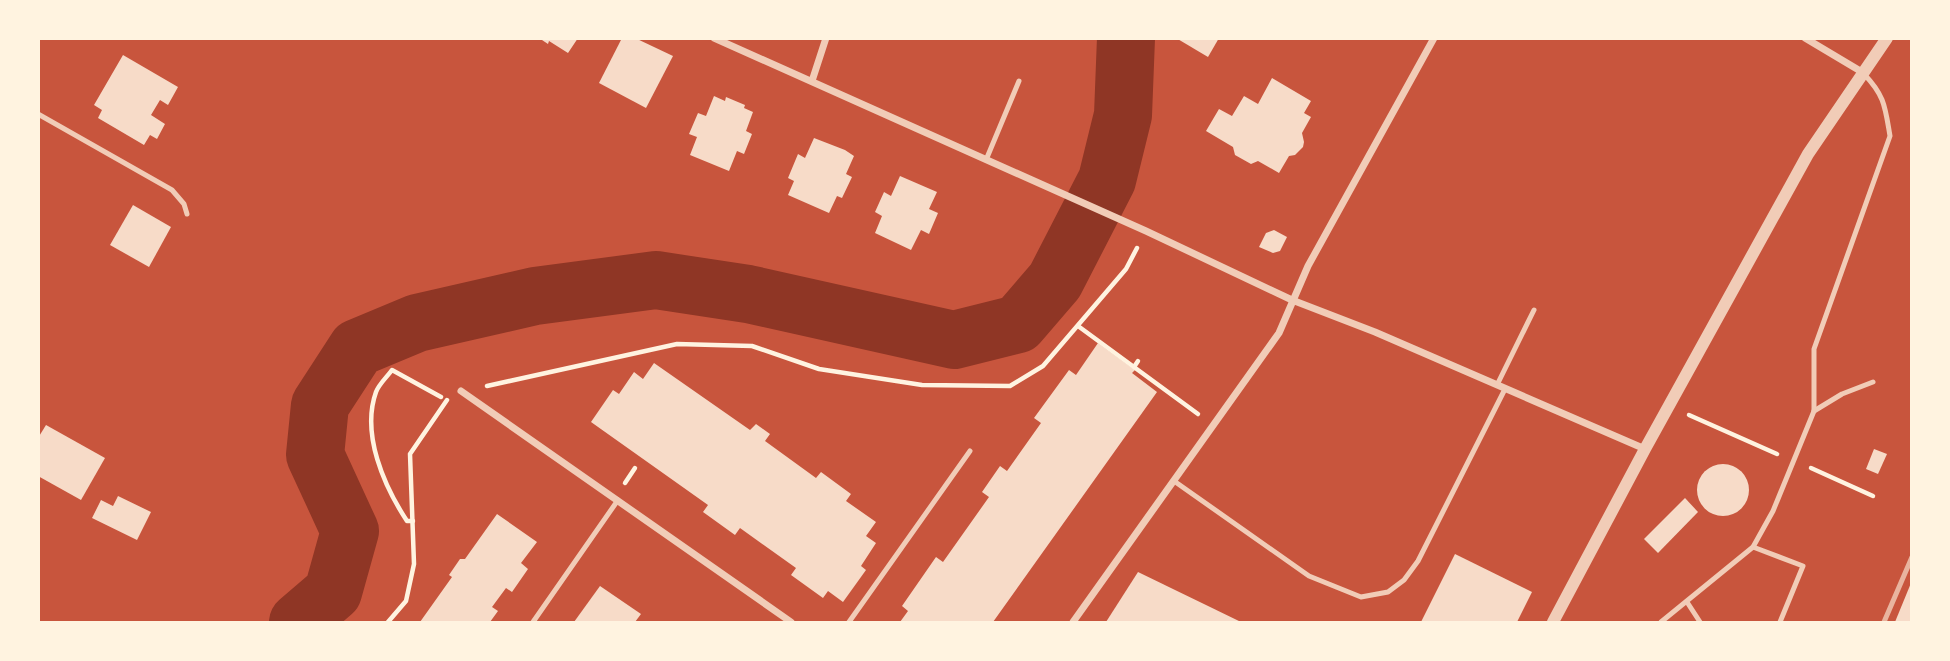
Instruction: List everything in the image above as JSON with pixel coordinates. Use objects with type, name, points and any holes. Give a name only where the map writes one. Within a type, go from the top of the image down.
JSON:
[{"type":"street","points":[[714,38],[1146,231],[1292,300],[1375,332],[1645,449]]},
{"type":"street","points":[[812,81],[825,38]]},
{"type":"street","points":[[1073,622],[1279,333],[1308,266],[1434,38]]},
{"type":"street","points":[[1805,38],[1862,72]]},
{"type":"street","points":[[1553,622],[1808,154],[1887,38]]},
{"type":"street","points":[[461,391],[791,622]]},
{"type":"lane","points":[[1661,622],[1753,547],[1773,510],[1814,411],[1814,349],[1890,136],[1885,106],[1879,90],[1862,72]]},
{"type":"lane","points":[[986,160],[1019,81]]},
{"type":"lane","points":[[38,114],[172,190],[184,204],[187,214]]},
{"type":"lane","points":[[1174,481],[1309,576],[1361,597],[1388,592],[1404,580],[1418,561],[1501,387],[1534,310]]},
{"type":"lane","points":[[1814,411],[1842,394],[1873,382]]},
{"type":"lane","points":[[849,622],[970,452]]},
{"type":"lane","points":[[533,622],[618,500]]},
{"type":"lane","points":[[1753,547],[1803,566],[1780,622]]},
{"type":"lane","points":[[1687,602],[1700,622]]},
{"type":"path","points":[[388,622],[406,601],[414,564],[410,454],[447,400],[461,391],[677,344],[752,346],[819,369],[922,385],[1010,386],[1044,366],[1126,270],[1146,231]]},
{"type":"path","points":[[1078,326],[1214,425]]},
{"type":"path","points":[[1134,367],[1138,361]]},
{"type":"path","points":[[413,521],[407,521],[391,497],[379,468],[371,421],[377,391],[392,370],[439,396]]},
{"type":"path","points":[[1669,405],[1788,459]]},
{"type":"path","points":[[1810,468],[1873,496]]},
{"type":"building","points":[[539,38],[578,38],[568,53]]},
{"type":"building","points":[[622,38],[635,38],[673,56],[646,108],[599,83]]},
{"type":"building","points":[[1176,38],[1219,38],[1208,57]]},
{"type":"building","points":[[123,55],[178,87],[168,105],[160,100],[151,115],[165,124],[157,139],[150,135],[144,145],[98,118],[102,110],[94,105]]},
{"type":"building","points":[[1272,78],[1311,101],[1304,113],[1311,117],[1302,133],[1303,147],[1295,155],[1289,156],[1279,173],[1258,161],[1251,164],[1235,155],[1233,147],[1206,131],[1219,109],[1232,116],[1244,96],[1258,104]]},
{"type":"building","points":[[714,96],[725,101],[726,97],[745,105],[744,108],[753,112],[746,131],[752,134],[744,154],[737,151],[729,171],[690,155],[697,137],[689,134],[698,113],[706,116]]},
{"type":"building","points":[[814,138],[854,156],[846,174],[852,177],[842,198],[837,196],[829,213],[788,195],[794,181],[788,178],[798,154],[805,158]]},
{"type":"building","points":[[900,176],[937,192],[929,209],[938,213],[929,234],[921,230],[911,250],[875,233],[882,216],[875,212],[884,192],[891,196]]},
{"type":"building","points":[[133,205],[171,227],[149,267],[110,245]]},
{"type":"building","points":[[1274,230],[1287,237],[1280,251],[1273,253],[1259,247],[1266,233]]},
{"type":"building","points":[[1098,343],[1135,370],[1132,373],[1157,392],[993,622],[900,622],[908,611],[902,606],[936,557],[943,562],[989,497],[982,492],[1000,466],[1007,471],[1041,423],[1034,418],[1069,370],[1076,375]]},
{"type":"building","points":[[654,363],[750,430],[756,424],[770,434],[765,441],[816,478],[821,472],[851,494],[846,501],[876,522],[866,536],[876,543],[861,566],[866,570],[843,602],[828,591],[823,598],[791,575],[796,568],[740,528],[735,535],[703,512],[708,505],[591,422],[613,390],[619,394],[634,372],[643,379]]},
{"type":"building","points":[[46,425],[105,458],[81,500],[38,476],[38,438]]},
{"type":"building","points":[[1874,449],[1887,454],[1878,474],[1866,469]]},
{"type":"building","points":[[1723,464],[1742,471],[1749,490],[1742,509],[1723,516],[1704,509],[1697,490],[1704,471]]},
{"type":"building","points":[[118,496],[151,512],[137,540],[92,518],[101,500],[113,506]]},
{"type":"building","points":[[1685,498],[1698,512],[1658,553],[1644,539]]},
{"type":"building","points":[[497,514],[537,542],[521,563],[528,569],[512,592],[506,588],[492,607],[498,611],[490,622],[420,622],[452,577],[449,575],[460,559],[465,559]]},
{"type":"building","points":[[1455,554],[1532,592],[1517,622],[1421,622]]},
{"type":"building","points":[[1138,572],[1241,622],[1106,622]]},
{"type":"building","points":[[1911,583],[1912,622],[1895,622]]},
{"type":"building","points":[[600,586],[641,614],[635,622],[574,622]]},
{"type":"waterway","points":[[298,622],[333,592],[350,531],[315,455],[320,405],[357,348],[417,323],[535,296],[656,280],[748,294],[954,340],[1018,324],[1055,281],[1107,180],[1123,115],[1126,38]]},
{"type":"railway","points":[[1884,622],[1912,557]]}]
